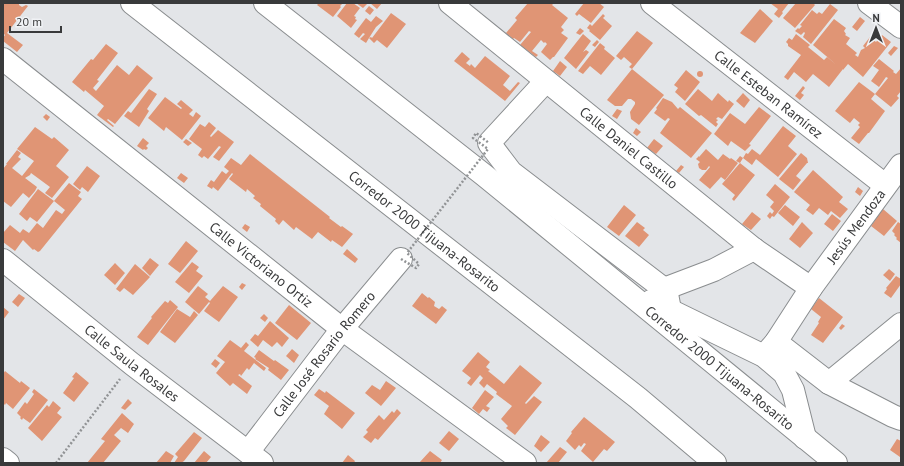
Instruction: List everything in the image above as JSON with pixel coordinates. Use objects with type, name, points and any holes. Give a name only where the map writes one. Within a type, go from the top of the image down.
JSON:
[{"type":"main road","name":"Corredor 2000 Tijuana-Rosarito","points":[[132,3],[638,398],[715,463]]},
{"type":"main road","name":"Corredor 2000 Tijuana-Rosarito","points":[[266,3],[484,175],[836,463]]},
{"type":"main road","name":"Calle Daniel Castillo","points":[[450,3],[754,249],[811,288]]},
{"type":"main road","name":"Calle Esteban Ramírez","points":[[652,3],[885,186]]},
{"type":"main road","points":[[869,3],[901,26]]},
{"type":"main road","name":"Calle Victoriano Ortiz","points":[[3,59],[342,329],[524,463]]},
{"type":"main road","points":[[546,81],[489,143],[511,172],[667,300]]},
{"type":"main road","name":"Jesús Mendoza","points":[[770,349],[811,288],[901,165]]},
{"type":"main road","points":[[667,300],[714,270],[754,249]]},
{"type":"main road","name":"Calle José Rosario Romero","points":[[255,457],[342,329],[400,258]]},
{"type":"main road","name":"Calle Saula Rosales","points":[[3,260],[132,364],[255,457]]},
{"type":"main road","points":[[616,283],[667,300],[770,349],[829,382],[901,419]]},
{"type":"main road","points":[[829,382],[901,324]]},
{"type":"main road","points":[[770,349],[793,390],[805,438]]},
{"type":"main road","points":[[3,459],[8,463]]},
{"type":"path","points":[[400,258],[416,268],[420,264],[407,253],[488,150],[473,138],[476,133],[489,143]]},
{"type":"path","points":[[56,463],[132,364]]},
{"type":"building","points":[[5,3],[19,3],[22,7],[26,5],[28,6],[7,33],[23,45],[17,52],[3,41],[5,35],[3,33],[3,5]]},
{"type":"building","points":[[319,3],[343,3],[333,17],[317,5]]},
{"type":"building","points":[[347,3],[353,3],[360,8],[354,16],[357,20],[351,28],[337,16]]},
{"type":"building","points":[[356,3],[368,3],[363,8]]},
{"type":"building","points":[[370,3],[382,3],[377,9]]},
{"type":"building","points":[[528,3],[554,3],[552,5],[568,18],[561,27],[564,30],[561,33],[568,38],[550,60],[541,52],[547,44],[541,40],[532,51],[538,55],[536,57],[520,45],[531,32],[529,31],[520,42],[514,38],[513,39],[506,33],[517,20],[515,18]]},
{"type":"building","points":[[584,3],[599,3],[604,7],[591,23],[579,14],[577,16],[575,14]]},
{"type":"building","points":[[770,3],[789,3],[779,18],[774,14],[778,9]]},
{"type":"building","points":[[796,3],[813,3],[815,5],[795,28],[783,18]]},
{"type":"building","points":[[830,4],[838,10],[811,44],[803,37],[804,32],[801,35],[795,31],[802,26],[800,25],[812,10],[817,14],[819,12],[822,14]]},
{"type":"building","points":[[369,6],[374,10],[370,15],[365,11]]},
{"type":"building","points":[[760,9],[773,21],[755,43],[740,33]]},
{"type":"building","points":[[391,13],[406,24],[387,48],[377,40],[374,43],[369,38],[372,38]]},
{"type":"building","points":[[603,14],[605,16],[603,18],[612,26],[600,40],[587,28],[590,24],[592,26]]},
{"type":"building","points":[[376,16],[383,21],[376,27],[366,43],[360,39],[365,34],[363,33],[359,38],[354,34],[366,18],[371,22]]},
{"type":"building","points":[[860,17],[865,21],[857,31],[852,27]]},
{"type":"building","points":[[834,19],[846,28],[844,31],[846,34],[845,35],[850,38],[846,44],[857,53],[855,55],[858,57],[861,50],[865,48],[863,46],[870,37],[876,42],[882,35],[891,42],[863,77],[848,64],[829,87],[813,74],[806,82],[794,72],[788,80],[784,77],[801,55],[788,46],[786,42],[789,38],[792,40],[796,34],[810,45],[808,47],[824,60],[827,57],[838,66],[813,45]]},
{"type":"building","points":[[580,28],[584,31],[580,35],[576,33]]},
{"type":"building","points":[[637,31],[653,43],[632,69],[629,67],[632,64],[624,57],[621,60],[616,56]]},
{"type":"building","points":[[583,34],[591,41],[583,52],[586,50],[589,52],[576,69],[564,58]]},
{"type":"building","points":[[597,40],[599,42],[595,47],[592,45]]},
{"type":"building","points":[[600,43],[605,47],[604,49],[615,58],[601,75],[590,66],[583,74],[578,71]]},
{"type":"building","points":[[106,44],[118,53],[97,80],[99,81],[93,88],[96,91],[117,65],[129,75],[137,65],[153,78],[115,124],[108,119],[107,120],[114,126],[113,127],[97,115],[104,106],[85,90],[84,92],[72,82]]},
{"type":"building","points":[[894,46],[898,48],[891,56],[888,53]]},
{"type":"building","points":[[462,52],[470,59],[466,63],[470,66],[471,64],[475,68],[485,56],[510,76],[503,85],[510,91],[518,82],[520,83],[505,101],[454,61]]},
{"type":"building","points":[[879,59],[896,74],[901,68],[901,91],[897,96],[899,98],[891,107],[875,94],[888,78],[886,77],[879,87],[871,81],[879,70],[873,66]]},
{"type":"building","points":[[560,61],[567,67],[560,76],[553,71]]},
{"type":"building","points":[[632,69],[664,95],[639,125],[631,119],[630,112],[635,102],[628,99],[622,106],[615,106],[607,100]]},
{"type":"building","points":[[686,70],[700,82],[685,101],[675,92],[678,88],[674,85]]},
{"type":"building","points":[[700,71],[703,74],[700,77],[697,74]]},
{"type":"building","points":[[859,82],[875,94],[871,99],[885,111],[859,144],[851,138],[860,127],[858,125],[860,123],[854,118],[850,123],[835,111]]},
{"type":"building","points":[[803,86],[805,88],[801,93],[804,95],[800,100],[795,96]]},
{"type":"building","points":[[149,89],[157,94],[147,109],[149,111],[139,127],[124,116],[128,111],[131,113]]},
{"type":"building","points":[[698,89],[712,101],[718,93],[728,102],[729,100],[734,104],[722,119],[718,117],[716,119],[718,120],[716,122],[718,124],[716,127],[701,115],[699,116],[685,104]]},
{"type":"building","points":[[743,93],[750,100],[744,108],[736,101]]},
{"type":"building","points":[[165,97],[181,109],[182,108],[177,104],[181,100],[193,110],[189,114],[193,117],[196,112],[201,116],[182,140],[166,127],[164,131],[148,118]]},
{"type":"building","points":[[663,98],[672,102],[678,109],[680,107],[712,133],[691,158],[660,133],[670,119],[668,118],[665,121],[654,113]]},
{"type":"building","points":[[759,107],[771,116],[749,144],[751,145],[745,151],[731,141],[728,146],[714,134],[730,113],[745,124]]},
{"type":"building","points":[[617,109],[622,111],[617,119],[612,116]]},
{"type":"building","points":[[46,114],[50,117],[47,121],[43,117]]},
{"type":"building","points":[[209,122],[216,128],[210,136],[211,137],[218,130],[234,142],[219,161],[213,157],[221,147],[219,146],[208,159],[204,156],[202,158],[198,155],[202,149],[189,139],[200,124],[205,127]]},
{"type":"building","points":[[783,126],[796,136],[788,146],[797,154],[778,177],[756,159],[752,165],[743,158],[746,153],[748,154],[752,149],[760,155]]},
{"type":"building","points":[[35,127],[52,139],[54,137],[69,150],[56,166],[69,177],[52,198],[45,193],[50,187],[31,173],[25,178],[37,187],[35,191],[29,198],[23,193],[11,207],[3,201],[3,169],[17,150],[21,153],[18,157],[21,159],[12,168],[22,176],[34,161],[17,149]]},
{"type":"building","points":[[636,128],[641,132],[637,136],[633,133]]},
{"type":"building","points":[[143,138],[149,143],[146,146],[148,148],[146,150],[143,150],[137,146]]},
{"type":"building","points":[[186,139],[192,143],[188,146],[183,142]]},
{"type":"building","points":[[654,139],[663,146],[656,154],[647,148]]},
{"type":"building","points":[[706,149],[718,160],[723,154],[738,163],[725,180],[721,177],[710,189],[699,180],[710,167],[709,166],[706,170],[702,170],[699,168],[698,164],[700,162],[696,159]]},
{"type":"building","points":[[801,153],[807,158],[808,163],[796,176],[801,180],[793,190],[779,179]]},
{"type":"building","points":[[250,154],[330,217],[329,218],[353,234],[342,247],[332,240],[331,242],[318,232],[312,239],[296,227],[294,230],[283,220],[279,225],[275,221],[276,219],[253,198],[255,196],[247,189],[246,192],[229,179],[233,174],[232,173],[218,191],[213,187],[212,189],[207,186],[211,180],[214,182],[222,171],[226,174],[229,171],[224,167],[231,158],[241,165]]},
{"type":"building","points":[[740,156],[743,158],[740,163],[736,161]]},
{"type":"building","points":[[740,163],[755,175],[734,201],[732,199],[735,195],[722,184]]},
{"type":"building","points":[[681,165],[684,167],[679,173],[676,171]]},
{"type":"building","points":[[87,166],[100,176],[88,192],[82,187],[80,190],[73,184]]},
{"type":"building","points":[[813,170],[843,197],[839,202],[848,209],[840,218],[831,211],[828,215],[819,208],[813,215],[806,210],[810,205],[794,192]]},
{"type":"building","points":[[181,173],[188,178],[184,183],[177,178]]},
{"type":"building","points":[[69,183],[81,192],[78,196],[82,199],[40,251],[38,252],[34,249],[33,250],[23,240],[15,251],[3,242],[3,233],[10,225],[20,233],[23,229],[29,233],[37,223],[43,228],[56,210],[62,214],[65,210],[54,201]]},
{"type":"building","points":[[775,184],[790,197],[774,217],[772,216],[770,219],[767,216],[770,212],[772,214],[774,211],[770,207],[774,202],[766,195]]},
{"type":"building","points":[[858,187],[863,191],[860,196],[855,192]]},
{"type":"building","points":[[38,189],[54,201],[37,222],[30,217],[27,221],[19,214]]},
{"type":"building","points":[[624,205],[636,215],[619,236],[607,227]]},
{"type":"building","points":[[785,205],[800,217],[793,226],[778,213]]},
{"type":"building","points":[[883,209],[897,221],[884,236],[871,226]]},
{"type":"building","points":[[752,212],[761,219],[751,230],[742,224]]},
{"type":"building","points":[[832,214],[841,221],[833,231],[824,224]]},
{"type":"building","points":[[637,222],[645,228],[643,230],[649,235],[639,247],[625,236]]},
{"type":"building","points":[[802,222],[813,233],[800,248],[789,239]]},
{"type":"building","points":[[898,222],[901,224],[901,243],[896,239],[895,234],[892,231]]},
{"type":"building","points":[[245,224],[250,227],[247,232],[242,228]]},
{"type":"building","points":[[186,241],[198,251],[180,273],[168,264]]},
{"type":"building","points":[[347,249],[358,259],[355,263],[343,254]]},
{"type":"building","points":[[150,258],[159,265],[150,276],[142,268]]},
{"type":"building","points":[[192,262],[199,267],[196,271],[203,276],[189,293],[175,282]]},
{"type":"building","points":[[115,263],[125,273],[115,285],[104,275]]},
{"type":"building","points":[[135,264],[150,277],[133,295],[124,288],[120,292],[116,289]]},
{"type":"building","points":[[889,269],[895,274],[890,281],[883,275]]},
{"type":"building","points":[[896,276],[901,279],[901,284],[891,298],[884,293],[887,289],[886,288]]},
{"type":"building","points":[[242,283],[246,285],[242,290],[239,287]]},
{"type":"building","points":[[198,286],[208,294],[205,297],[210,301],[223,286],[238,297],[219,322],[204,311],[210,303],[209,302],[199,314],[185,302]]},
{"type":"building","points":[[422,293],[435,302],[434,306],[439,309],[442,306],[447,310],[436,324],[412,306]]},
{"type":"building","points":[[19,294],[25,298],[18,307],[12,302]]},
{"type":"building","points":[[819,298],[843,317],[823,343],[811,335],[821,317],[811,309]]},
{"type":"building","points":[[170,300],[178,307],[148,345],[137,337],[152,318],[151,317],[165,301],[168,303]]},
{"type":"building","points":[[289,305],[311,323],[297,340],[275,323]]},
{"type":"building","points":[[3,307],[9,312],[3,320]]},
{"type":"building","points":[[177,309],[190,317],[194,311],[198,315],[175,343],[160,332]]},
{"type":"building","points":[[264,314],[268,318],[265,322],[260,318]]},
{"type":"building","points":[[270,321],[289,338],[282,347],[277,342],[272,347],[263,340],[258,347],[250,340],[255,334],[258,336]]},
{"type":"building","points":[[842,324],[845,326],[841,330],[839,328]]},
{"type":"building","points":[[230,340],[241,348],[246,342],[249,345],[244,351],[266,368],[264,371],[254,363],[249,370],[247,368],[241,376],[240,374],[238,375],[252,386],[247,394],[233,383],[230,386],[216,373],[225,362],[217,356]]},
{"type":"building","points":[[292,349],[299,355],[294,363],[286,356]]},
{"type":"building","points":[[259,350],[289,370],[281,380],[268,370],[269,368],[255,359],[256,358],[254,357]]},
{"type":"building","points":[[478,352],[490,362],[486,367],[490,370],[488,371],[504,384],[520,365],[542,383],[525,403],[526,404],[534,396],[542,402],[515,435],[506,428],[508,426],[501,419],[512,406],[496,394],[497,392],[487,384],[484,388],[479,383],[483,378],[480,375],[471,386],[467,383],[471,378],[462,371]]},
{"type":"building","points":[[215,359],[220,363],[216,368],[211,364]]},
{"type":"building","points":[[5,371],[20,383],[21,381],[30,388],[13,409],[6,403],[5,405],[3,403],[3,374]]},
{"type":"building","points":[[76,372],[89,383],[74,402],[63,393],[74,378],[72,377]]},
{"type":"building","points":[[386,381],[396,388],[381,406],[365,393],[372,385],[380,390]]},
{"type":"building","points":[[34,389],[48,400],[30,423],[23,418],[22,420],[17,413],[25,402],[27,404],[34,394],[32,392]]},
{"type":"building","points":[[319,389],[325,393],[326,391],[355,413],[342,429],[324,414],[329,406],[314,395]]},
{"type":"building","points":[[485,390],[494,397],[486,406],[490,408],[487,412],[483,409],[479,414],[472,408]]},
{"type":"building","points":[[128,399],[132,403],[125,410],[121,408]]},
{"type":"building","points":[[53,401],[61,408],[57,413],[62,417],[42,441],[28,428],[47,405],[49,407]]},
{"type":"building","points":[[397,409],[401,413],[378,440],[375,438],[371,443],[363,437],[368,432],[366,430],[379,415],[384,420],[392,411],[394,413]]},
{"type":"building","points":[[122,413],[134,424],[128,433],[121,428],[114,435],[121,441],[103,463],[87,463],[105,441],[101,439]]},
{"type":"building","points":[[584,417],[615,442],[607,451],[604,449],[593,462],[581,451],[586,444],[584,443],[581,447],[579,445],[575,450],[566,441],[572,433],[571,432]]},
{"type":"building","points":[[449,431],[459,439],[449,451],[439,443]]},
{"type":"building","points":[[194,432],[202,438],[184,461],[181,463],[174,463],[178,457],[175,454]]},
{"type":"building","points":[[541,435],[550,442],[541,452],[534,446]]},
{"type":"building","points":[[897,439],[901,441],[900,457],[890,450]]},
{"type":"building","points":[[560,447],[567,452],[558,463],[546,463]]},
{"type":"building","points":[[166,451],[174,456],[170,463],[156,463]]},
{"type":"building","points":[[204,451],[211,457],[206,463],[194,463]]},
{"type":"building","points":[[430,451],[442,460],[440,463],[419,463]]},
{"type":"building","points":[[348,455],[355,461],[354,463],[342,463]]}]
